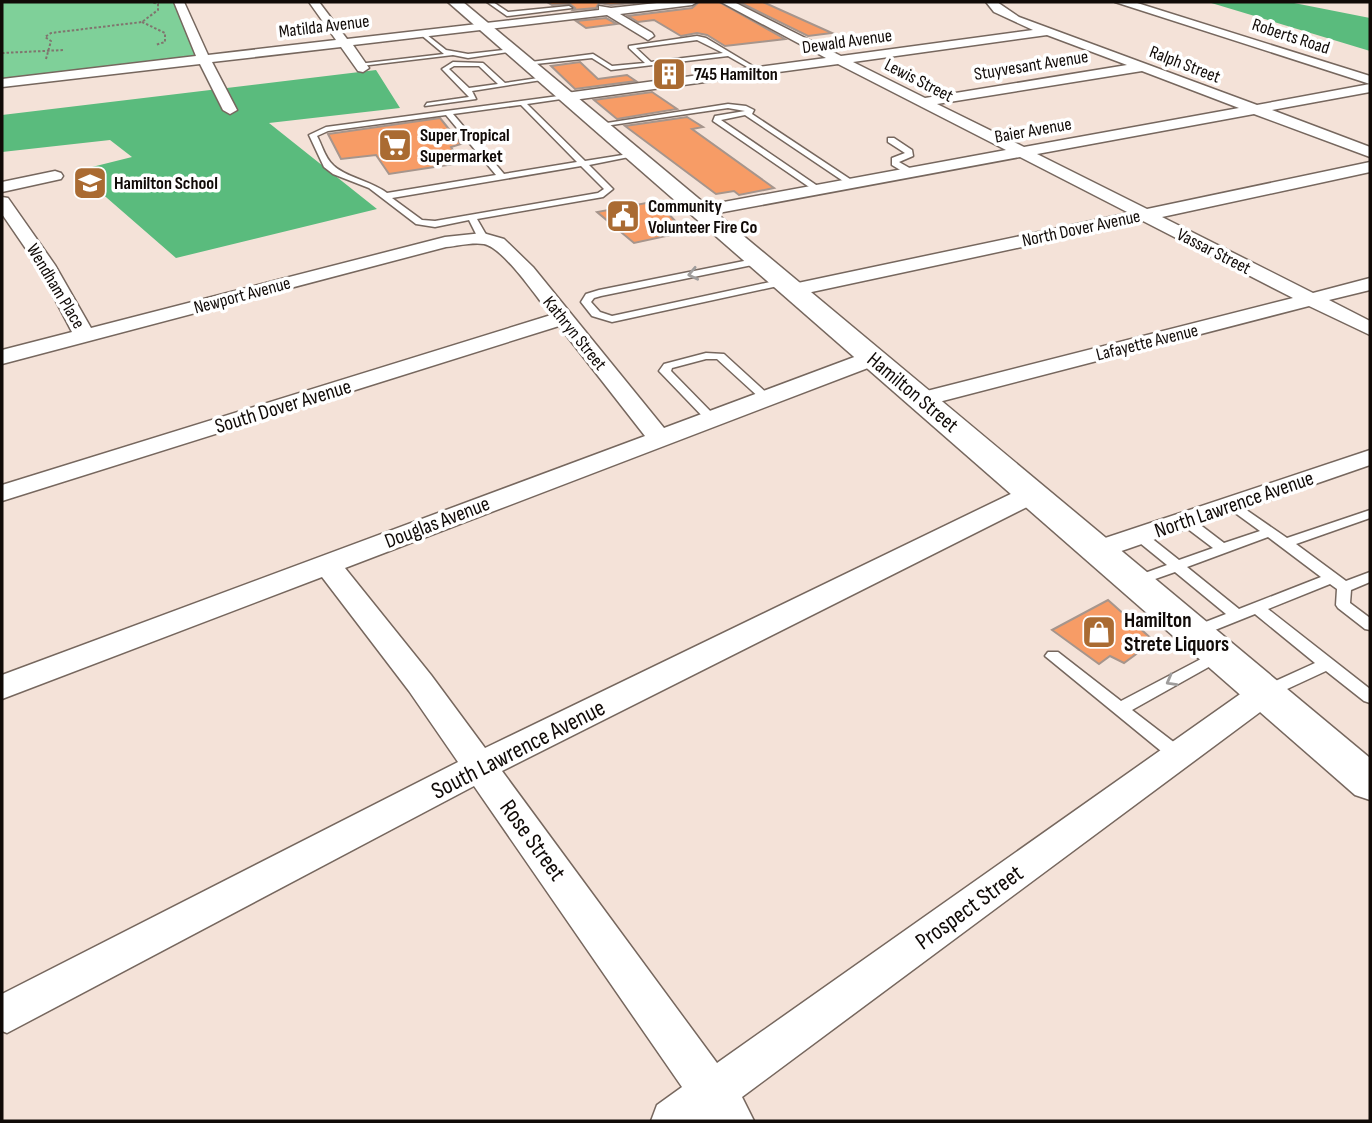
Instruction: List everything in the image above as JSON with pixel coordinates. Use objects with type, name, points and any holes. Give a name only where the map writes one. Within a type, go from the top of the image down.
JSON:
[{"type":"street","points":[[179,2],[203,58],[230,110]]},
{"type":"street","points":[[314,2],[362,66]]},
{"type":"street","name":"Hamilton Street","points":[[455,2],[486,14],[537,72],[1370,783]]},
{"type":"street","points":[[593,2],[648,36]]},
{"type":"street","name":"Matilda Avenue","points":[[2,83],[422,33],[486,14],[608,11],[692,2]]},
{"type":"street","name":"Lewis Street","points":[[726,2],[1021,152]]},
{"type":"street","name":"Ralph Street","points":[[991,2],[998,10],[1015,19],[1370,152]]},
{"type":"street","name":"Roberts Road","points":[[1120,2],[1148,8],[1370,80]]},
{"type":"street","name":"Dewald Avenue","points":[[537,72],[758,71],[1049,31]]},
{"type":"street","name":"Stuyvesant Avenue","points":[[923,102],[1144,67]]},
{"type":"street","name":"Baier Avenue","points":[[702,211],[1370,88]]},
{"type":"street","name":"Vassar Street","points":[[1021,152],[1370,329]]},
{"type":"street","name":"North Dover Avenue","points":[[788,286],[1370,167]]},
{"type":"street","points":[[2,187],[55,176]]},
{"type":"street","name":"Wendham Place","points":[[2,202],[46,265],[85,336]]},
{"type":"street","name":"Newport Avenue","points":[[2,357],[444,242],[483,238]]},
{"type":"street","name":"Kathryn Street","points":[[483,238],[498,243],[526,271],[659,438]]},
{"type":"street","name":"Lafayette Avenue","points":[[923,399],[1370,284]]},
{"type":"street","name":"South Dover Avenue","points":[[2,493],[563,318]]},
{"type":"street","name":"Douglas Avenue","points":[[2,687],[873,358]]},
{"type":"street","name":"North Lawrence Avenue","points":[[1097,550],[1370,457]]},
{"type":"street","name":"South Lawrence Avenue","points":[[7,1013],[481,766],[1032,494]]},
{"type":"street","name":"Rose Street","points":[[327,564],[481,766],[723,1106]]},
{"type":"street","name":"Prospect Street","points":[[673,1121],[723,1106],[1178,755],[1264,693]]},
{"type":"lane","points":[[562,2],[573,11]]},
{"type":"lane","points":[[486,14],[573,11]]},
{"type":"lane","points":[[422,33],[438,50],[537,72]]},
{"type":"lane","points":[[650,64],[631,47],[697,38],[758,71]]},
{"type":"lane","points":[[362,66],[456,54]]},
{"type":"lane","points":[[467,90],[503,85],[587,56],[597,58],[611,68],[730,54]]},
{"type":"lane","points":[[474,98],[444,69],[447,66],[468,62],[481,64],[503,85]]},
{"type":"lane","points":[[523,104],[537,72]]},
{"type":"lane","points":[[427,104],[499,95]]},
{"type":"lane","points":[[523,104],[609,189],[607,193],[425,224],[372,186],[337,172],[327,165],[313,135],[326,129],[523,104]]},
{"type":"lane","points":[[598,125],[733,105],[749,108],[752,110],[748,114],[717,120],[818,189]]},
{"type":"lane","points":[[448,113],[502,177]]},
{"type":"lane","points":[[748,114],[852,183]]},
{"type":"lane","points":[[891,140],[909,152],[910,154],[895,160],[895,163],[910,172]]},
{"type":"lane","points":[[777,142],[788,141]]},
{"type":"lane","points":[[754,146],[765,144]]},
{"type":"lane","points":[[387,196],[635,155]]},
{"type":"lane","points":[[472,218],[483,238]]},
{"type":"lane","points":[[759,261],[599,293],[590,296],[586,302],[596,314],[612,319],[788,286]]},
{"type":"lane","points":[[711,418],[665,371],[668,366],[706,356],[720,356],[766,398]]},
{"type":"lane","points":[[1233,504],[1338,582],[1343,605],[1370,625]]},
{"type":"lane","points":[[1286,543],[1370,514]]},
{"type":"lane","points":[[1185,520],[1222,549]]},
{"type":"lane","points":[[1134,581],[1270,532]]},
{"type":"lane","points":[[1140,536],[1238,616]]},
{"type":"lane","points":[[1194,633],[1257,608],[1338,582],[1370,577]]},
{"type":"lane","points":[[1257,608],[1370,697]]},
{"type":"lane","points":[[1122,708],[1220,654]]},
{"type":"lane","points":[[1053,656],[1178,755]]},
{"type":"lane","points":[[1264,693],[1327,664]]},
{"type":"path","points":[[151,2],[158,4]]},
{"type":"path","points":[[145,5],[158,4]]},
{"type":"path","points":[[142,22],[158,10],[158,4]]},
{"type":"path","points":[[36,60],[48,59],[51,41],[45,37],[57,31],[83,26],[142,22],[165,33],[165,42],[152,46]]},
{"type":"path","points":[[2,53],[64,50]]},
{"type":"green space","points":[[2,2],[175,2],[196,58],[2,87]]},
{"type":"green space","points":[[1208,2],[1289,2],[1370,18],[1370,51]]},
{"type":"green space","points":[[376,70],[400,108],[269,123],[377,209],[176,258],[76,171],[132,157],[110,140],[2,152],[2,115]]},
{"type":"building","points":[[547,2],[644,2],[611,5],[599,3],[596,8],[573,10],[575,8],[570,4],[552,5]]},
{"type":"building","points":[[699,2],[719,2],[785,39],[725,46],[707,35],[697,33],[681,36],[654,20],[638,22],[628,16],[692,8]]},
{"type":"building","points":[[739,2],[763,2],[832,33],[808,36]]},
{"type":"building","points":[[606,18],[617,24],[586,28],[576,21]]},
{"type":"building","points":[[580,62],[598,79],[627,75],[636,81],[575,89],[551,66]]},
{"type":"building","points":[[652,92],[677,109],[617,119],[594,100]]},
{"type":"building","points":[[687,117],[703,127],[692,129],[774,188],[739,195],[734,191],[716,194],[625,126]]},
{"type":"building","name":"Super Tropical Supermarket","points":[[440,118],[461,144],[451,147],[461,163],[389,174],[376,155],[341,159],[328,134]]},
{"type":"building","name":"Community Volunteer Fire Co","points":[[657,201],[685,232],[634,243],[597,212]]},
{"type":"building","name":"Hamilton Strete Liquors","points":[[1108,600],[1154,641],[1124,663],[1110,656],[1099,664],[1052,630]]},
{"type":"place","name":"745 Hamilton","points":[[669,74]]},
{"type":"place","name":"Super Tropical Supermarket","points":[[395,145]]},
{"type":"place","name":"Hamilton School","points":[[90,183]]},
{"type":"place","name":"Community Volunteer Fire Co","points":[[623,216]]},
{"type":"place","name":"Hamilton Strete Liquors","points":[[1099,632]]}]
